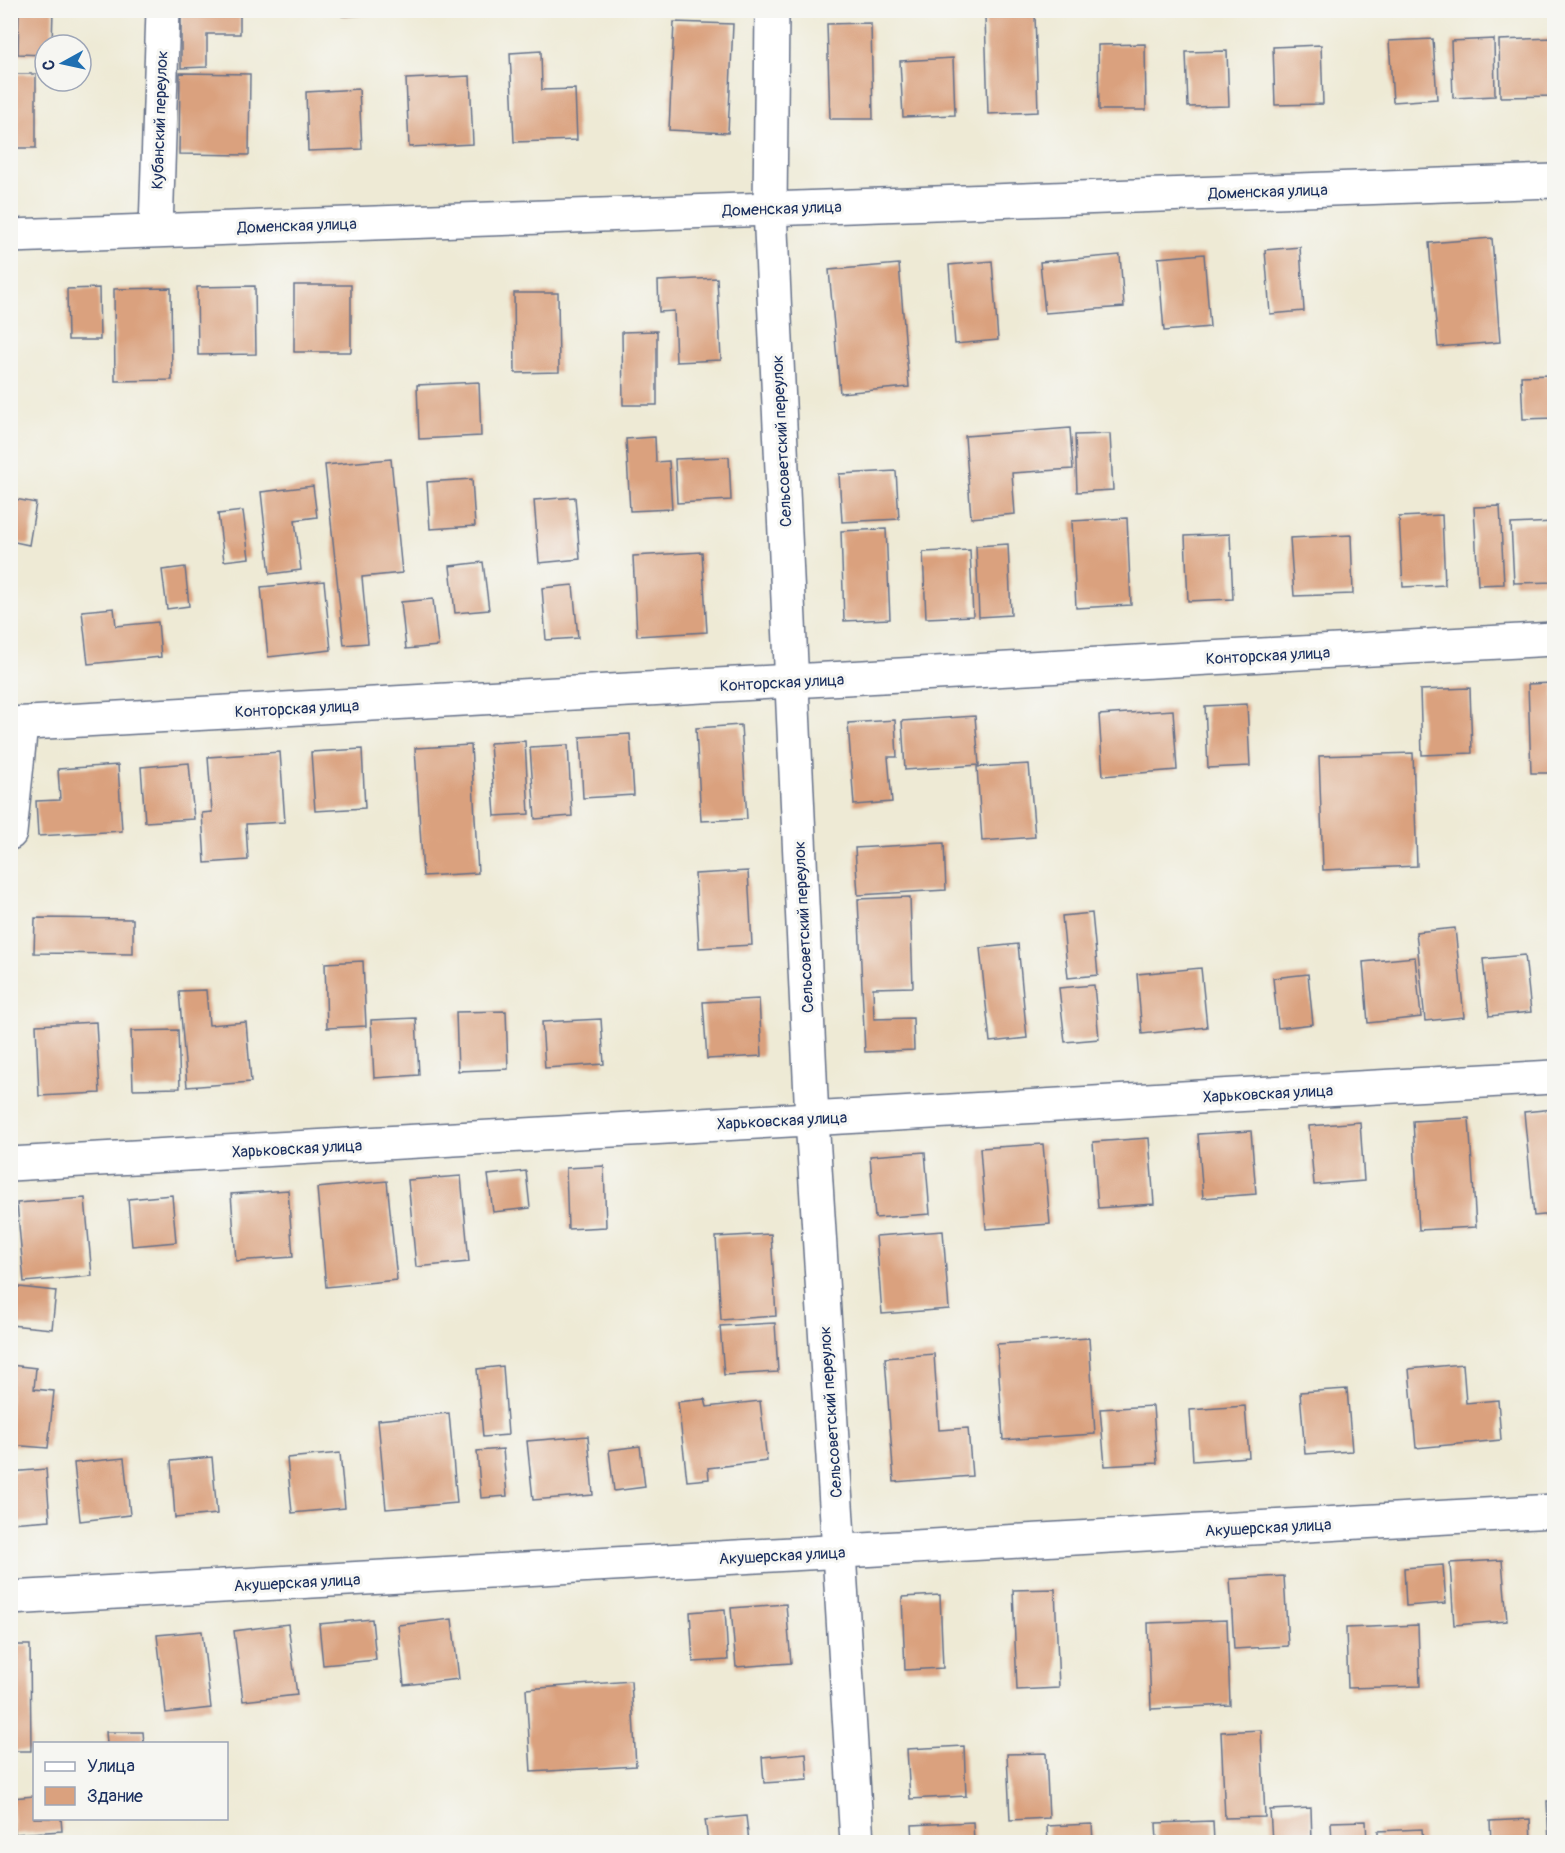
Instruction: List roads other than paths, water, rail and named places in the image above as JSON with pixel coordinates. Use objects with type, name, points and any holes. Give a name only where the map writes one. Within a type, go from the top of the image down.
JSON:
[{"type":"street","name":"Кубанский переулок","points":[[156,230],[164,10]]},
{"type":"street","name":"Сельсоветский переулок","points":[[772,10],[770,208],[812,1119],[857,1842]]},
{"type":"street","name":"Доменская улица","points":[[10,236],[1554,181]]},
{"type":"street","name":"Конторская улица","points":[[16,724],[1554,639]]},
{"type":"street","points":[[10,833],[16,724]]},
{"type":"street","name":"Харьковская улица","points":[[10,1164],[1554,1077]]},
{"type":"street","name":"Акушерская улица","points":[[10,1598],[1554,1511]]}]
